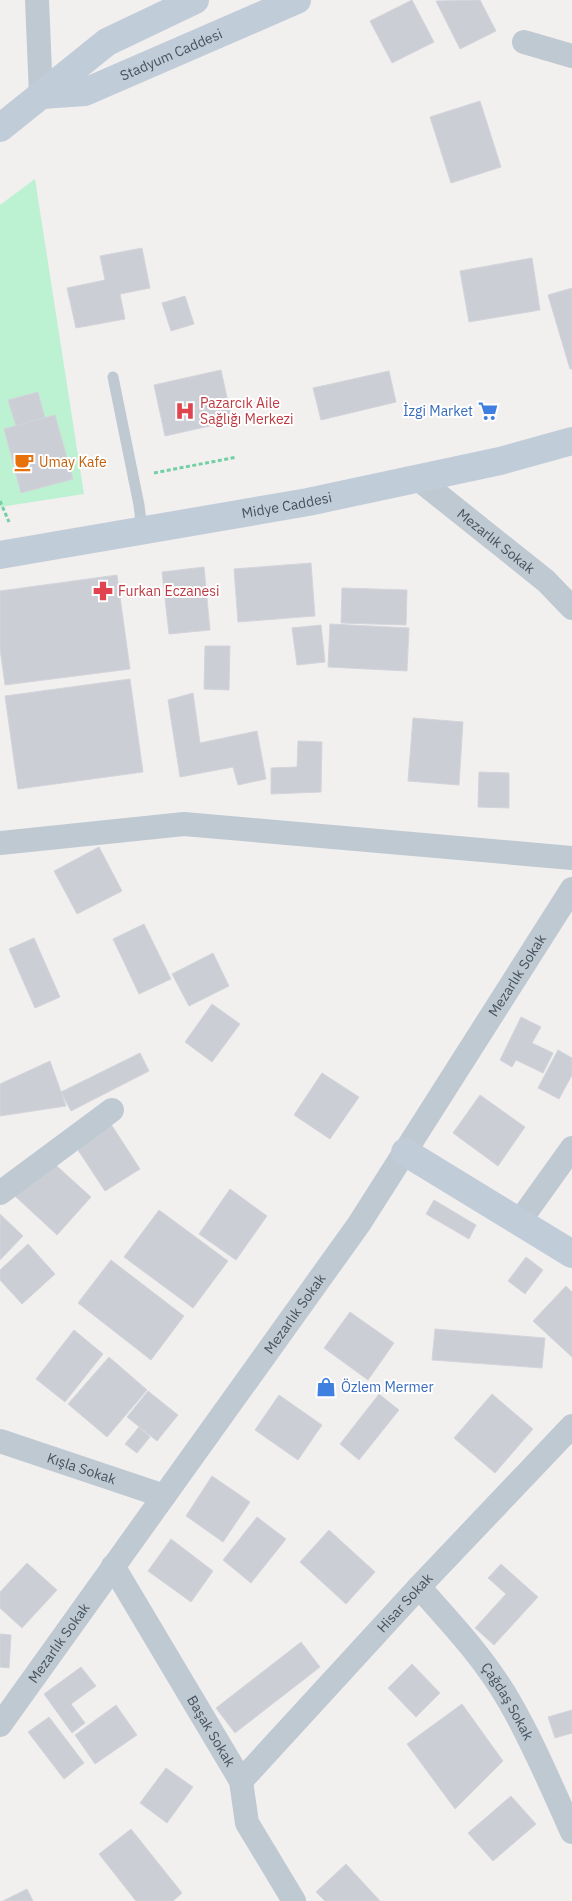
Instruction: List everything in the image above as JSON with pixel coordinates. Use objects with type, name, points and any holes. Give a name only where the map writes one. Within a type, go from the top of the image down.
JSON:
[{"type":"street","points":[[37,0],[41,95]]},
{"type":"street","points":[[0,128],[107,42],[195,0]]},
{"type":"street","name":"Stadyum Caddesi","points":[[41,95],[85,92],[297,0]]},
{"type":"street","points":[[524,42],[572,56]]},
{"type":"street","name":"Midye Caddesi","points":[[0,555],[308,502],[500,461],[572,441]]},
{"type":"street","name":"Mezarlık Sokak","points":[[417,478],[546,581],[572,608]]},
{"type":"street","points":[[0,843],[184,824],[572,858]]},
{"type":"street","name":"Mezarlık Sokak","points":[[0,1725],[359,1224],[572,889]]},
{"type":"street","points":[[0,1193],[112,1110]]},
{"type":"street","points":[[519,1222],[572,1148]]},
{"type":"street","points":[[405,1152],[572,1254]]},
{"type":"street","name":"Hisar Sokak","points":[[241,1781],[418,1587],[572,1426]]},
{"type":"street","name":"Kışla Sokak","points":[[0,1441],[164,1496]]},
{"type":"street","name":"Başak Sokak","points":[[113,1566],[241,1781],[247,1823],[294,1901]]},
{"type":"street","name":"Çağdaş Sokak","points":[[418,1587],[463,1636],[509,1700],[547,1776],[572,1832]]},
{"type":"lane","points":[[113,377],[139,505],[142,530]]},
{"type":"path","points":[[132,478],[237,457]]},
{"type":"path","points":[[0,501],[9,522]]},
{"type":"green space","points":[[35,179],[84,494],[0,507],[0,205]]},
{"type":"building","points":[[412,0],[434,42],[392,63],[370,21]]},
{"type":"building","points":[[480,0],[496,31],[460,49],[436,1]]},
{"type":"building","points":[[480,101],[501,167],[451,183],[430,117]]},
{"type":"building","points":[[142,248],[150,288],[120,294],[125,319],[76,328],[67,288],[105,280],[100,256]]},
{"type":"building","points":[[532,258],[540,310],[469,322],[460,271]]},
{"type":"building","points":[[572,288],[572,369],[570,369],[548,295]]},
{"type":"building","points":[[185,296],[194,324],[171,331],[162,303]]},
{"type":"building","points":[[221,370],[232,421],[165,436],[154,385]]},
{"type":"building","points":[[389,371],[396,402],[321,420],[313,388]]},
{"type":"building","points":[[38,392],[45,418],[16,426],[8,400]]},
{"type":"building","points":[[55,415],[73,479],[21,493],[4,429]]},
{"type":"building","points":[[311,563],[315,616],[238,622],[234,569]]},
{"type":"building","points":[[204,567],[210,630],[169,634],[162,572]]},
{"type":"building","points":[[117,575],[130,669],[5,685],[0,649],[0,591]]},
{"type":"building","points":[[342,588],[407,590],[406,625],[341,623]]},
{"type":"building","points":[[330,624],[409,628],[407,671],[328,667]]},
{"type":"building","points":[[321,625],[325,662],[297,665],[292,628]]},
{"type":"building","points":[[205,646],[230,646],[229,690],[204,689]]},
{"type":"building","points":[[130,679],[143,772],[18,789],[5,696]]},
{"type":"building","points":[[193,693],[200,743],[257,731],[266,779],[238,785],[233,767],[180,777],[168,700]]},
{"type":"building","points":[[413,718],[463,722],[459,785],[408,781]]},
{"type":"building","points":[[298,741],[322,742],[321,792],[271,794],[271,768],[297,767]]},
{"type":"building","points":[[479,772],[509,773],[509,808],[478,807]]},
{"type":"building","points":[[99,847],[122,891],[77,914],[54,871]]},
{"type":"building","points":[[144,924],[171,979],[139,994],[113,939]]},
{"type":"building","points":[[34,938],[60,997],[35,1008],[9,949]]},
{"type":"building","points":[[213,953],[229,986],[189,1006],[172,974]]},
{"type":"building","points":[[212,1004],[240,1024],[212,1062],[185,1042]]},
{"type":"building","points":[[521,1017],[541,1027],[532,1043],[553,1053],[543,1073],[516,1060],[512,1067],[500,1060]]},
{"type":"building","points":[[558,1050],[572,1058],[572,1075],[559,1099],[538,1088]]},
{"type":"building","points":[[140,1053],[149,1071],[71,1111],[61,1092]]},
{"type":"building","points":[[50,1061],[66,1106],[0,1116],[0,1084]]},
{"type":"building","points":[[322,1073],[359,1097],[330,1139],[294,1115]]},
{"type":"building","points":[[480,1095],[525,1127],[498,1166],[453,1133]]},
{"type":"building","points":[[109,1121],[140,1169],[105,1191],[74,1144]]},
{"type":"building","points":[[49,1159],[91,1197],[57,1235],[15,1196]]},
{"type":"building","points":[[230,1189],[267,1216],[236,1260],[199,1234]]},
{"type":"building","points":[[434,1200],[476,1225],[469,1239],[426,1214]]},
{"type":"building","points":[[159,1210],[228,1261],[193,1308],[124,1257]]},
{"type":"building","points":[[0,1214],[23,1236],[0,1260]]},
{"type":"building","points":[[28,1244],[55,1274],[22,1304],[0,1280],[0,1270]]},
{"type":"building","points":[[526,1257],[543,1270],[525,1294],[508,1281]]},
{"type":"building","points":[[111,1260],[184,1316],[151,1360],[78,1303]]},
{"type":"building","points":[[566,1286],[572,1292],[572,1357],[533,1321]]},
{"type":"building","points":[[350,1312],[394,1343],[368,1380],[324,1348]]},
{"type":"building","points":[[435,1329],[545,1338],[542,1368],[432,1360]]},
{"type":"building","points":[[74,1330],[103,1354],[65,1402],[36,1379]]},
{"type":"building","points":[[109,1357],[147,1390],[107,1437],[68,1404]]},
{"type":"building","points":[[148,1391],[178,1415],[157,1441],[127,1417]]},
{"type":"building","points":[[379,1394],[399,1410],[359,1460],[340,1444]]},
{"type":"building","points":[[492,1394],[533,1429],[495,1473],[454,1438]]},
{"type":"building","points":[[279,1395],[322,1425],[298,1460],[255,1430]]},
{"type":"building","points":[[139,1427],[150,1437],[137,1453],[125,1444]]},
{"type":"building","points":[[212,1476],[250,1502],[223,1542],[186,1516]]},
{"type":"building","points":[[257,1517],[286,1539],[251,1583],[223,1560]]},
{"type":"building","points":[[329,1530],[375,1572],[346,1604],[300,1562]]},
{"type":"building","points":[[171,1539],[213,1571],[191,1602],[148,1571]]},
{"type":"building","points":[[27,1563],[57,1590],[22,1628],[0,1608],[0,1592]]},
{"type":"building","points":[[501,1564],[538,1597],[494,1645],[475,1628],[506,1594],[488,1578]]},
{"type":"building","points":[[0,1634],[11,1635],[9,1668],[0,1667]]},
{"type":"building","points":[[301,1642],[320,1667],[235,1733],[216,1708]]},
{"type":"building","points":[[412,1664],[440,1693],[416,1717],[388,1688]]},
{"type":"building","points":[[81,1667],[96,1686],[71,1704],[85,1723],[72,1733],[44,1694]]},
{"type":"building","points":[[462,1704],[503,1761],[455,1809],[407,1744]]},
{"type":"building","points":[[116,1705],[137,1735],[95,1764],[75,1735]]},
{"type":"building","points":[[572,1710],[572,1733],[555,1738],[548,1717]]},
{"type":"building","points":[[49,1717],[84,1763],[64,1779],[28,1732]]},
{"type":"building","points":[[166,1768],[193,1787],[167,1823],[140,1803]]},
{"type":"building","points":[[511,1796],[536,1824],[493,1861],[468,1833]]},
{"type":"building","points":[[131,1829],[182,1893],[173,1901],[136,1901],[99,1854]]},
{"type":"building","points":[[346,1864],[380,1901],[325,1901],[316,1892]]},
{"type":"building","points":[[27,1889],[33,1901],[3,1901]]},
{"type":"place","name":"Pazarcık Aile Sağlığı Merkezi","points":[[185,411]]},
{"type":"place","name":"İzgi Market","points":[[488,411]]},
{"type":"place","name":"Umay Kafe","points":[[24,462]]},
{"type":"place","name":"Furkan Eczanesi","points":[[103,591]]},
{"type":"place","name":"Özlem Mermer","points":[[326,1387]]}]
